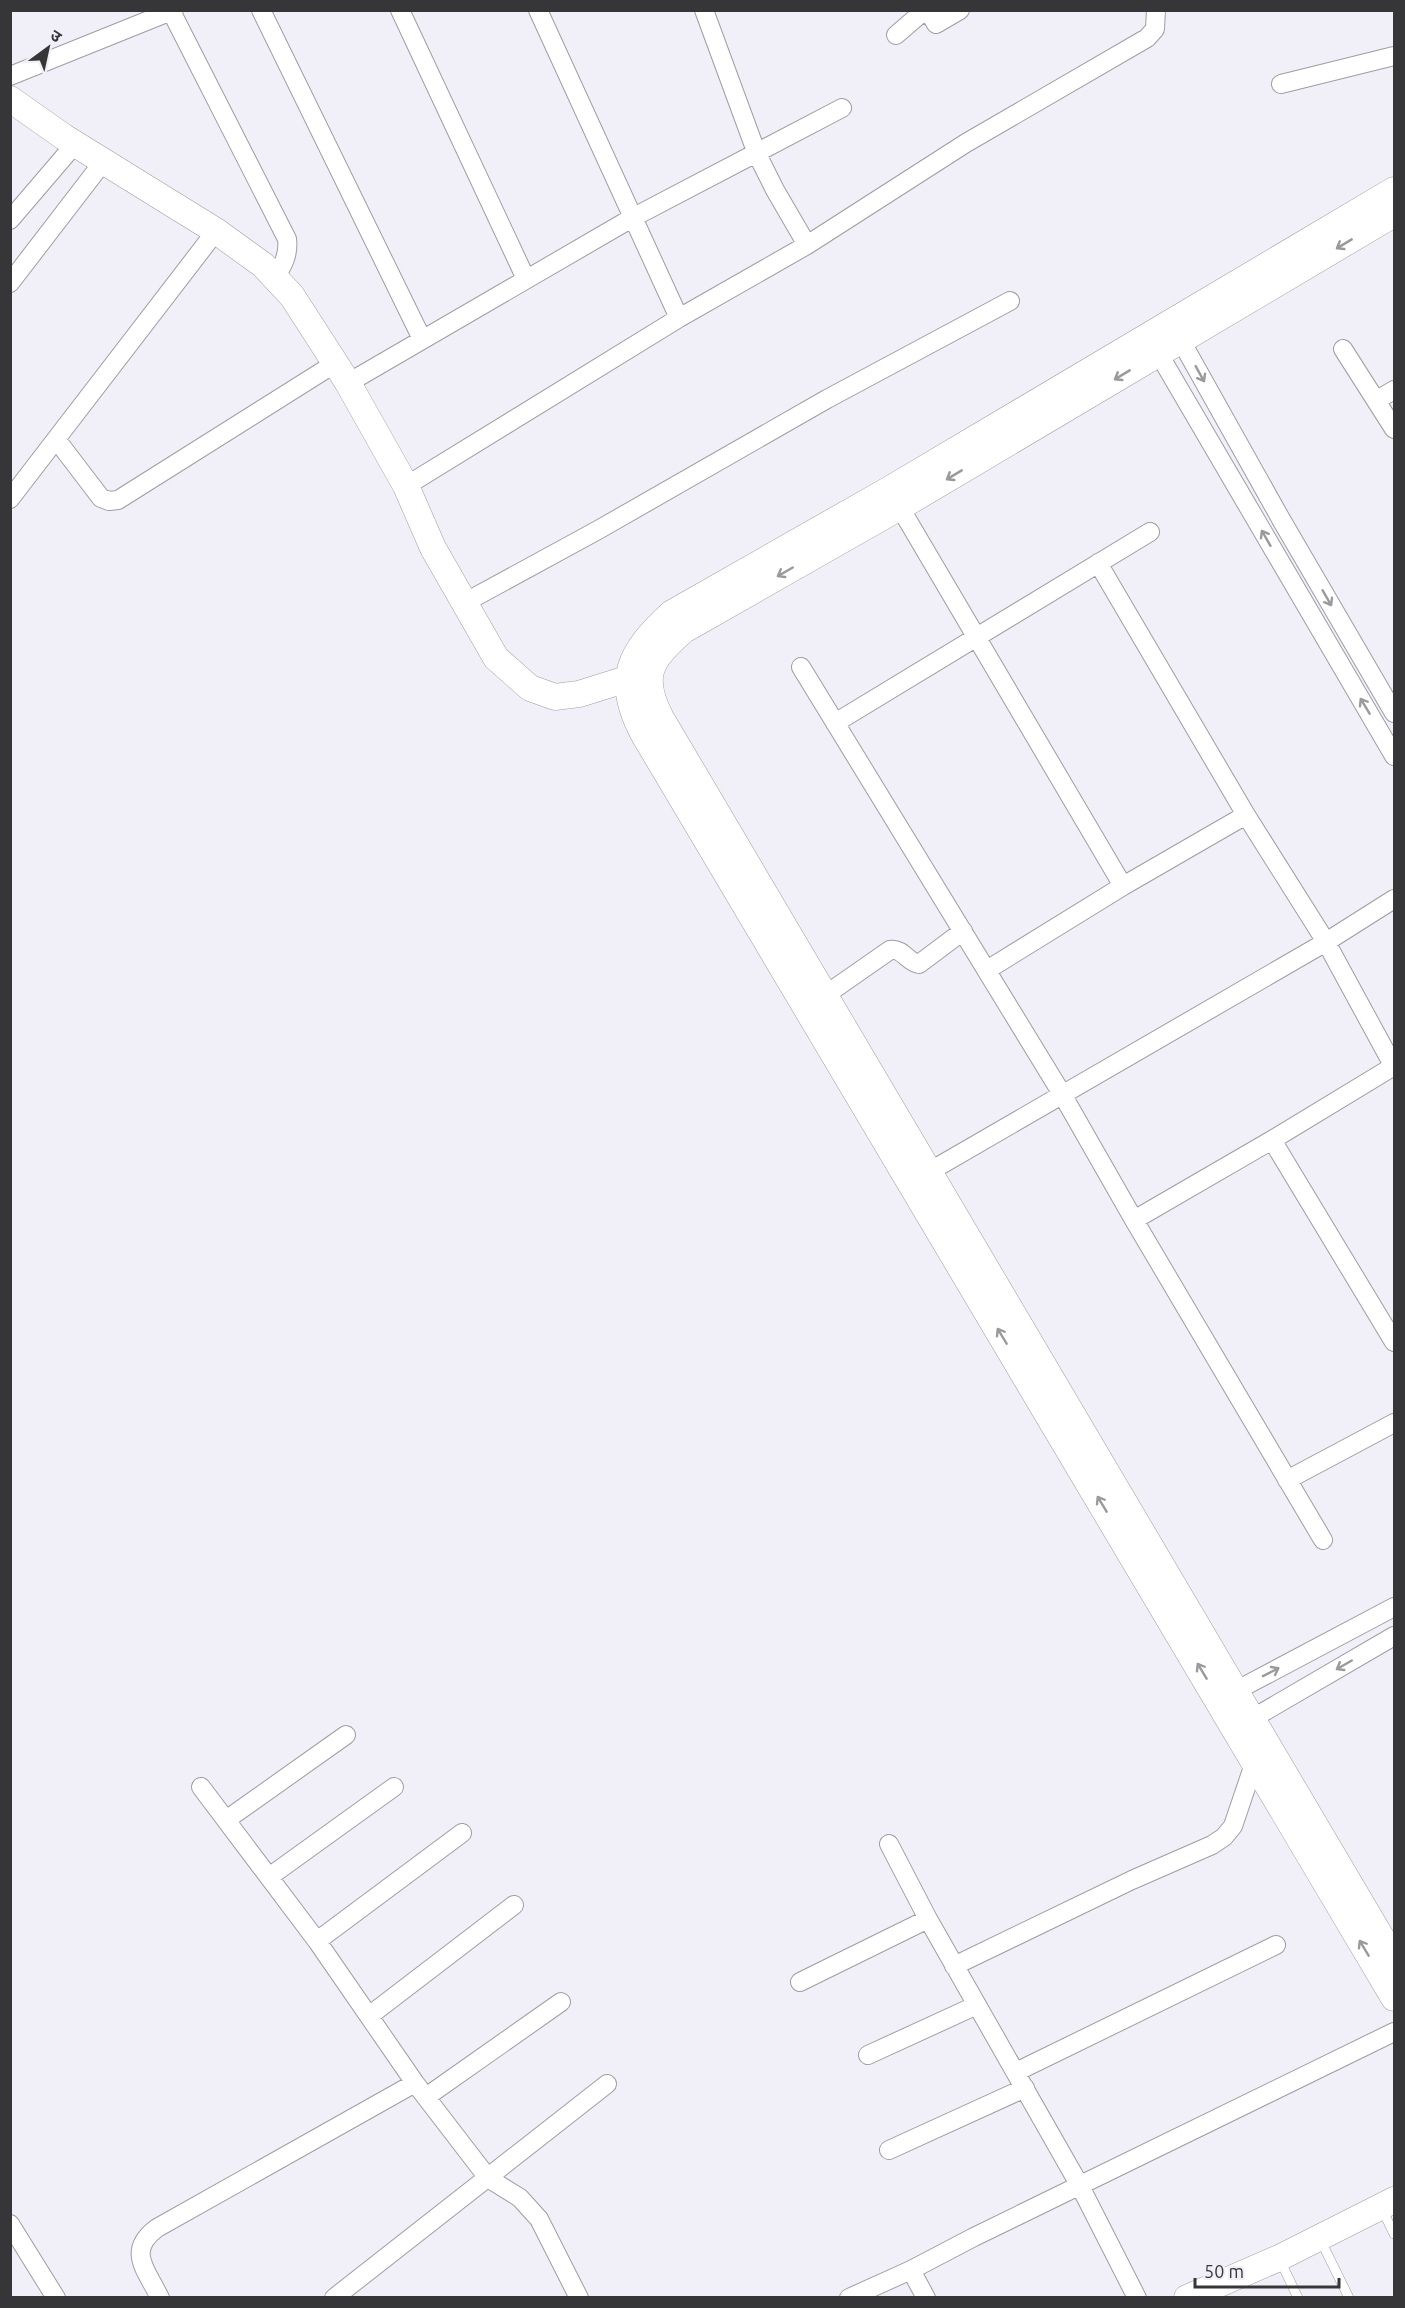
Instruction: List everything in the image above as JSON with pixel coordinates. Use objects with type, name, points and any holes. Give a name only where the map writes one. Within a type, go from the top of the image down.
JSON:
[{"type":"street","points":[[261,10],[422,339]]},
{"type":"street","points":[[400,10],[526,279]]},
{"type":"street","points":[[538,10],[680,318]]},
{"type":"street","points":[[704,10],[757,154],[807,245]]},
{"type":"street","points":[[896,35],[918,16],[928,11],[936,24],[960,10]]},
{"type":"street","points":[[406,486],[680,318],[807,245],[966,142],[1147,38],[1155,29],[1156,10]]},
{"type":"street","points":[[10,76],[172,11],[286,239],[288,249],[286,260],[275,278]]},
{"type":"street","points":[[1281,84],[1395,56]]},
{"type":"street","points":[[10,99],[103,162],[216,231],[263,265],[292,296],[341,374],[406,486],[434,548],[496,658],[530,688],[555,697],[579,694],[638,680]]},
{"type":"street","points":[[56,439],[101,498],[109,501],[118,500],[341,374],[422,339],[632,218],[842,108]]},
{"type":"street","points":[[10,220],[75,144]]},
{"type":"street","points":[[10,283],[103,162]]},
{"type":"street","points":[[1176,332],[1395,190]]},
{"type":"street","points":[[1395,214],[1153,345],[895,498],[684,630],[666,645],[638,680],[628,700],[644,735],[919,1178],[1228,1695],[1395,1998]]},
{"type":"street","points":[[10,499],[216,231]]},
{"type":"street","points":[[464,603],[598,530],[827,399],[1010,301]]},
{"type":"street","points":[[1176,332],[1395,713]]},
{"type":"street","points":[[1153,345],[1395,756]]},
{"type":"street","points":[[1343,349],[1395,429]]},
{"type":"street","points":[[1377,400],[1395,390]]},
{"type":"street","points":[[895,498],[1123,886]]},
{"type":"street","points":[[835,723],[1150,532]]},
{"type":"street","points":[[1098,563],[1246,816],[1326,942],[1394,1066],[1134,1220]]},
{"type":"street","points":[[801,667],[1062,1094],[1323,1540]]},
{"type":"street","points":[[638,680],[824,996],[919,1178]]},
{"type":"street","points":[[987,970],[1123,886],[1246,816]]},
{"type":"street","points":[[919,1178],[1326,942],[1395,899]]},
{"type":"street","points":[[824,996],[890,950],[902,952],[915,964],[919,964],[963,931]]},
{"type":"street","points":[[1272,1140],[1395,1342]]},
{"type":"street","points":[[1287,1480],[1395,1423]]},
{"type":"street","points":[[1228,1695],[1395,1607]]},
{"type":"street","points":[[1244,1724],[1395,1636]]},
{"type":"street","points":[[226,1820],[346,1735]]},
{"type":"street","points":[[1263,1758],[1395,1959]]},
{"type":"street","points":[[954,1966],[1132,1880],[1212,1845],[1224,1837],[1233,1826],[1263,1758]]},
{"type":"street","points":[[201,1787],[317,1941],[421,2090],[488,2178],[520,2198],[530,2208],[579,2298]]},
{"type":"street","points":[[269,1877],[394,1787]]},
{"type":"street","points":[[317,1941],[462,1833]]},
{"type":"street","points":[[889,1844],[954,1966],[1080,2186],[1137,2298]]},
{"type":"street","points":[[369,2016],[514,1905]]},
{"type":"street","points":[[800,1982],[928,1919]]},
{"type":"street","points":[[1016,2072],[1276,1945]]},
{"type":"street","points":[[159,2298],[140,2259],[140,2247],[146,2236],[157,2228],[421,2090],[561,2002]]},
{"type":"street","points":[[868,2055],[976,2005]]},
{"type":"street","points":[[849,2298],[911,2270],[1395,2032]]},
{"type":"street","points":[[334,2298],[607,2084]]},
{"type":"street","points":[[889,2150],[1025,2088]]},
{"type":"street","points":[[1187,2298],[1279,2258],[1388,2203]]},
{"type":"street","points":[[10,2224],[56,2298]]},
{"type":"street","points":[[911,2270],[926,2298]]},
{"type":"lane","points":[[1388,2203],[1395,2234]]},
{"type":"lane","points":[[1319,2237],[1349,2298]]},
{"type":"lane","points":[[1279,2258],[1298,2298]]}]
